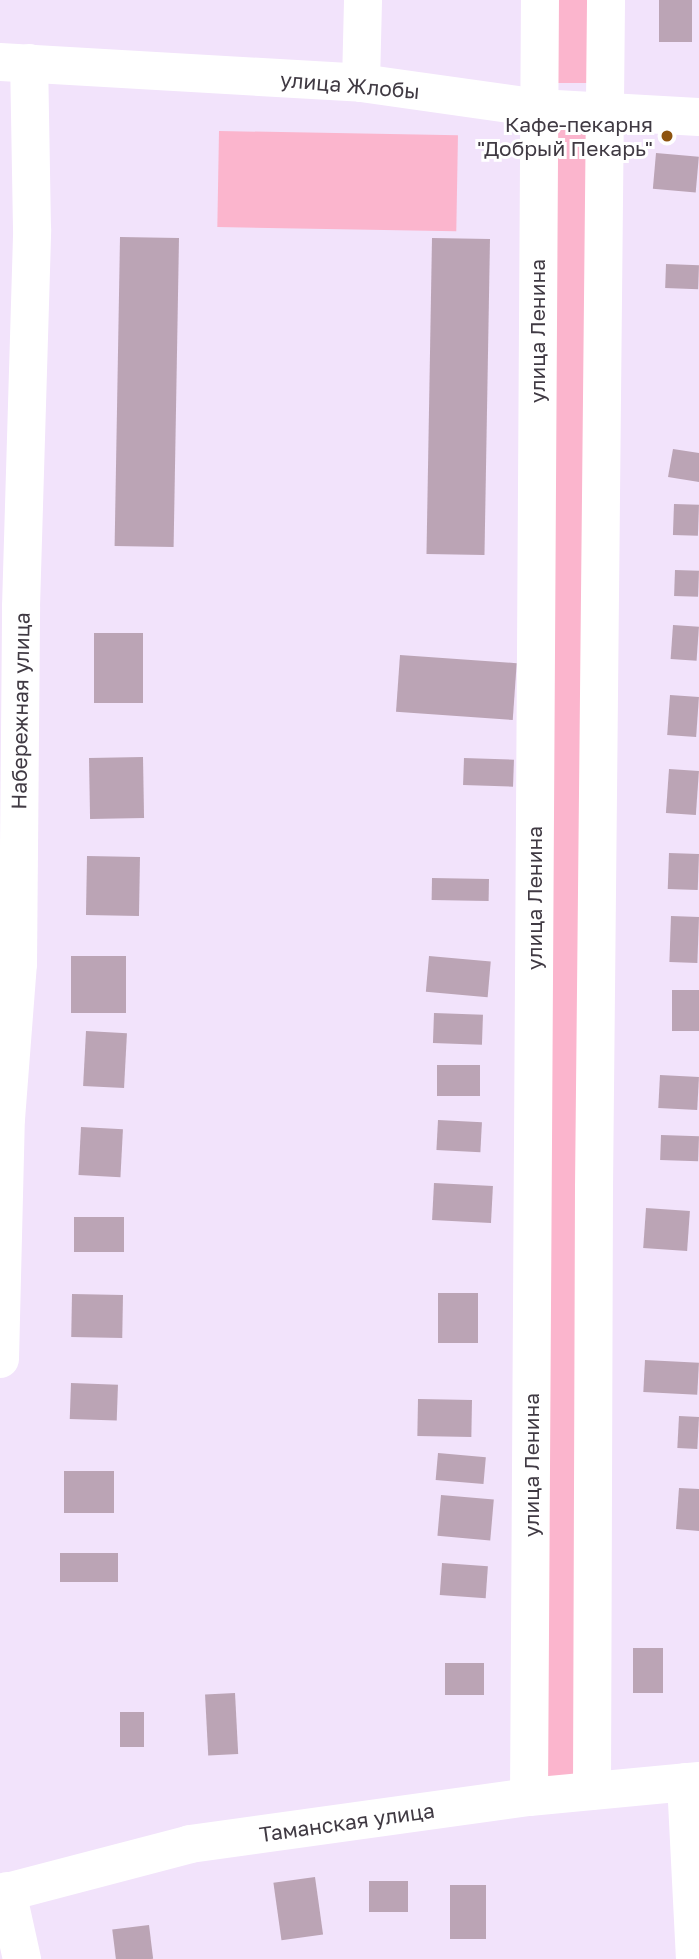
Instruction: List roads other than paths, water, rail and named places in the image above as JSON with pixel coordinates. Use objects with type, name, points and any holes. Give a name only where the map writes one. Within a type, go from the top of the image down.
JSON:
[{"type":"street","points":[[361,83],[363,0]]},
{"type":"street","name":"улица Ленина","points":[[529,1797],[540,0]]},
{"type":"street","points":[[592,1791],[603,112],[606,0]]},
{"type":"street","name":"улица Жлобы","points":[[15,62],[361,83],[538,108],[699,117]]},
{"type":"street","name":"Набережная улица","points":[[0,1359],[6,1119],[18,964],[21,607],[32,229],[15,62]]},
{"type":"street","points":[[693,1781],[695,1959]]},
{"type":"street","name":"Таманская улица","points":[[4,1893],[190,1844],[529,1797],[693,1781]]},
{"type":"street","points":[[4,1893],[22,1959]]},
{"type":"place","name":"Кафе-пекарня \"Добрый Пекарь\"","points":[[667,136]]}]
